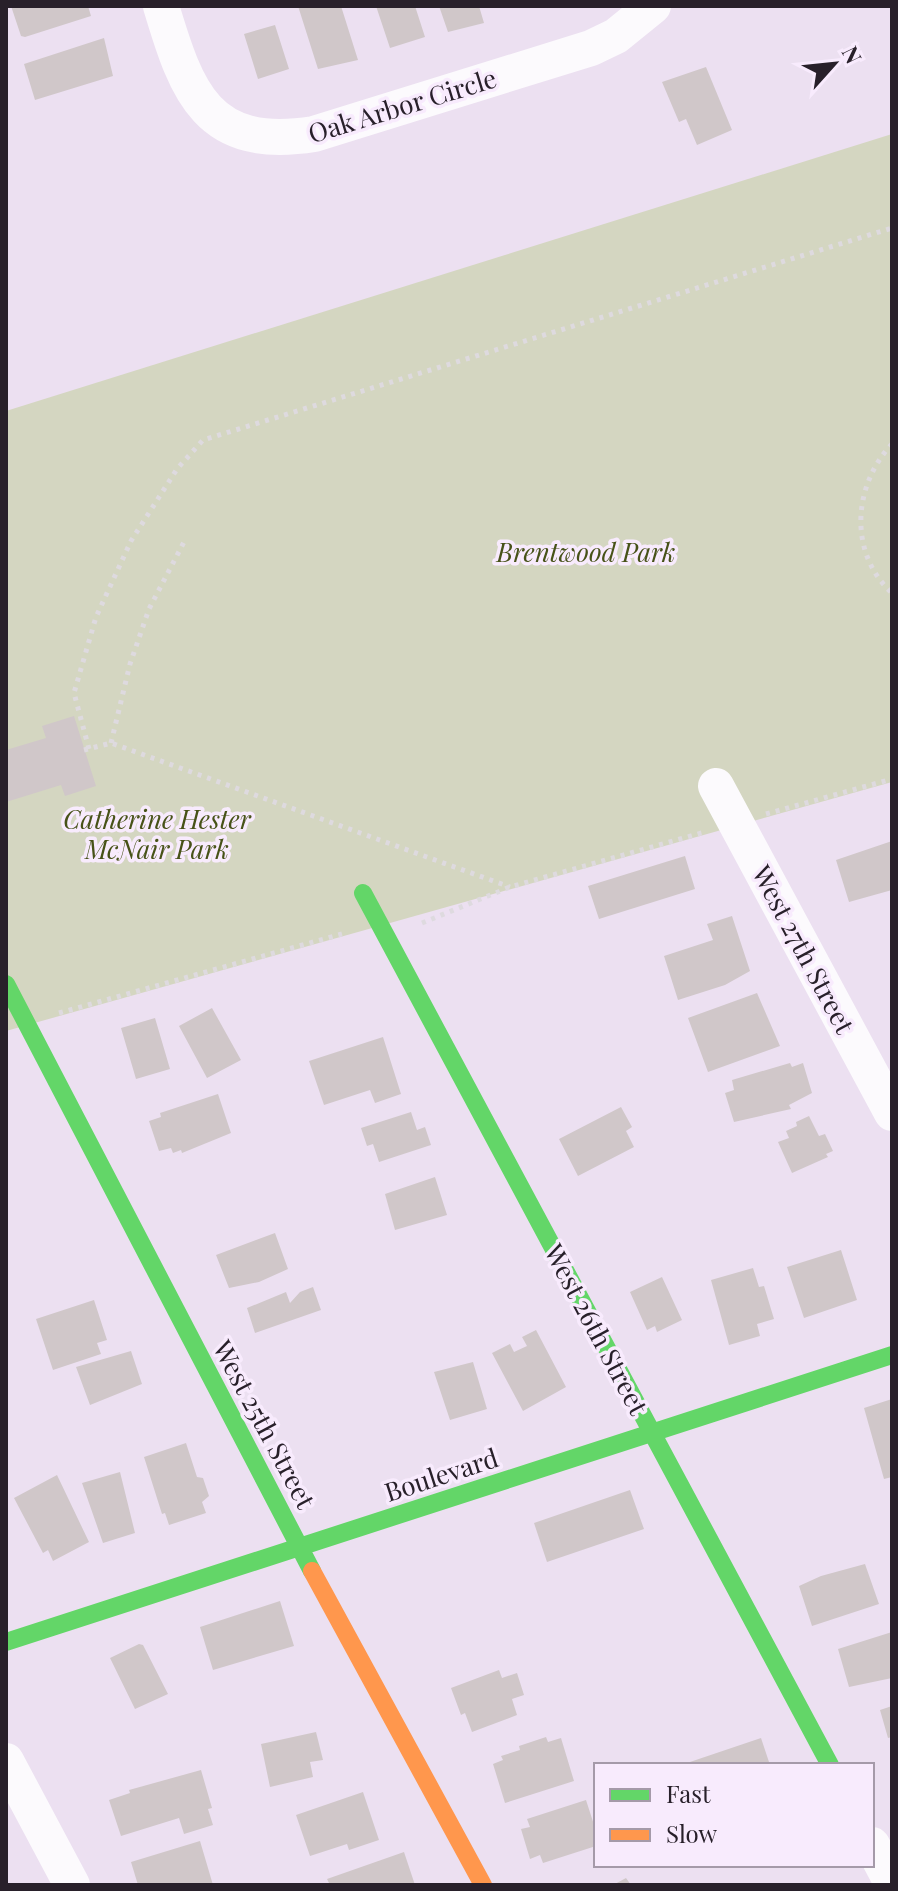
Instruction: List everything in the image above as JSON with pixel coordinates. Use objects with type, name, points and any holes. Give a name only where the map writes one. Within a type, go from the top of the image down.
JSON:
[{"type":"street","name":"Oak Arbor Circle","points":[[161,6],[179,66],[190,90],[204,108],[244,132],[291,138],[314,134],[591,48],[616,36],[653,6]]},
{"type":"street","name":"West 27th Street","points":[[716,786],[892,1113]]},
{"type":"street","name":"West 26th Street","points":[[363,893],[829,1763]]},
{"type":"street","name":"West 25th Street","points":[[6,984],[300,1547],[483,1885]]},
{"type":"street","name":"Boulevard","points":[[6,1642],[892,1355]]},
{"type":"street","points":[[6,1761],[72,1885]]},
{"type":"street","points":[[874,1849],[892,1883]]},
{"type":"path","points":[[510,887],[111,743],[87,750],[74,693],[96,617],[131,541],[177,469],[203,440],[892,228]]},
{"type":"path","points":[[892,444],[869,476],[860,513],[866,553],[875,572],[892,593]]},
{"type":"path","points":[[111,743],[130,664],[149,609],[184,542]]},
{"type":"path","points":[[757,816],[892,779]]},
{"type":"path","points":[[416,926],[510,887],[717,828]]},
{"type":"path","points":[[54,1015],[355,930]]},
{"type":"green space","name":"Brentwood Park","points":[[892,134],[892,782],[6,1031],[6,411]]},
{"type":"building","points":[[11,6],[88,6],[91,16],[25,37],[21,36]]},
{"type":"building","points":[[298,6],[341,6],[358,60],[318,69]]},
{"type":"building","points":[[376,6],[415,6],[425,37],[390,48]]},
{"type":"building","points":[[439,6],[479,6],[484,23],[448,32]]},
{"type":"building","points":[[275,25],[289,69],[258,79],[244,34]]},
{"type":"building","points":[[104,38],[113,76],[35,100],[24,64]]},
{"type":"building","points":[[706,67],[732,130],[697,145],[686,119],[679,122],[662,82]]},
{"type":"building","points":[[74,716],[96,786],[65,796],[61,785],[6,802],[6,750],[46,738],[42,726]]},
{"type":"building","points":[[892,841],[892,890],[849,902],[836,860]]},
{"type":"building","points":[[685,856],[695,889],[599,919],[588,886]]},
{"type":"building","points":[[732,916],[750,971],[725,985],[678,1000],[664,956],[713,940],[707,924]]},
{"type":"building","points":[[757,993],[780,1046],[708,1072],[688,1018]]},
{"type":"building","points":[[212,1008],[241,1060],[207,1078],[179,1026]]},
{"type":"building","points":[[155,1018],[170,1069],[136,1079],[121,1028]]},
{"type":"building","points":[[383,1037],[401,1094],[375,1103],[370,1090],[324,1105],[309,1061]]},
{"type":"building","points":[[790,1063],[792,1067],[803,1063],[812,1093],[789,1105],[791,1109],[734,1122],[725,1093],[734,1090],[732,1080]]},
{"type":"building","points":[[218,1094],[231,1133],[182,1153],[181,1150],[173,1153],[171,1148],[159,1151],[149,1121],[161,1117],[160,1113]]},
{"type":"building","points":[[621,1107],[632,1127],[626,1131],[634,1147],[578,1176],[559,1139]]},
{"type":"building","points":[[411,1112],[417,1130],[425,1127],[431,1145],[379,1162],[373,1144],[367,1146],[361,1128]]},
{"type":"building","points":[[809,1116],[819,1136],[825,1134],[833,1151],[826,1154],[828,1157],[792,1173],[778,1142],[789,1138],[786,1131]]},
{"type":"building","points":[[435,1177],[447,1215],[395,1230],[385,1194]]},
{"type":"building","points":[[275,1233],[288,1269],[259,1282],[229,1288],[216,1255]]},
{"type":"building","points":[[841,1250],[857,1300],[804,1318],[787,1267]]},
{"type":"building","points":[[753,1268],[759,1287],[764,1286],[774,1319],[757,1324],[760,1336],[729,1345],[711,1280]]},
{"type":"building","points":[[662,1277],[682,1320],[657,1332],[655,1326],[647,1330],[630,1292]]},
{"type":"building","points":[[313,1287],[321,1310],[255,1333],[247,1308],[286,1292],[290,1303],[300,1292]]},
{"type":"building","points":[[94,1300],[107,1340],[97,1343],[101,1354],[53,1370],[36,1319]]},
{"type":"building","points":[[536,1330],[566,1387],[523,1411],[492,1353],[510,1344],[514,1352],[527,1346],[522,1337]]},
{"type":"building","points":[[131,1351],[142,1384],[90,1405],[76,1367]]},
{"type":"building","points":[[473,1362],[487,1409],[450,1420],[434,1372]]},
{"type":"building","points":[[892,1399],[892,1477],[884,1479],[864,1408]]},
{"type":"building","points":[[186,1443],[197,1477],[203,1478],[209,1496],[202,1502],[206,1513],[169,1525],[165,1513],[162,1514],[144,1457]]},
{"type":"building","points":[[120,1472],[135,1533],[103,1543],[82,1483]]},
{"type":"building","points":[[57,1475],[89,1542],[53,1561],[48,1550],[43,1553],[14,1498]]},
{"type":"building","points":[[630,1490],[644,1529],[547,1562],[534,1523]]},
{"type":"building","points":[[865,1564],[879,1604],[812,1626],[799,1586],[821,1576]]},
{"type":"building","points":[[280,1601],[294,1646],[213,1670],[200,1627]]},
{"type":"building","points":[[892,1632],[892,1678],[849,1687],[838,1649]]},
{"type":"building","points":[[143,1645],[168,1694],[135,1709],[110,1658]]},
{"type":"building","points":[[499,1670],[502,1678],[517,1673],[524,1695],[512,1699],[517,1715],[472,1732],[465,1713],[461,1715],[451,1688]]},
{"type":"building","points":[[892,1706],[892,1737],[888,1738],[880,1710]]},
{"type":"building","points":[[316,1732],[323,1760],[310,1762],[313,1777],[270,1787],[261,1744]]},
{"type":"building","points":[[546,1737],[548,1742],[561,1738],[574,1781],[505,1803],[493,1764],[503,1760],[501,1756],[520,1750],[519,1746]]},
{"type":"building","points":[[761,1738],[769,1763],[687,1763]]},
{"type":"building","points":[[201,1770],[212,1808],[208,1809],[213,1825],[184,1834],[179,1818],[121,1836],[109,1800],[130,1793],[129,1790]]},
{"type":"building","points":[[363,1792],[379,1840],[349,1850],[347,1844],[310,1856],[296,1815]]},
{"type":"building","points":[[586,1800],[594,1825],[594,1847],[543,1863],[540,1855],[530,1859],[521,1829],[530,1827],[527,1819]]},
{"type":"building","points":[[200,1841],[213,1885],[138,1885],[131,1862]]},
{"type":"building","points":[[404,1852],[415,1885],[330,1885],[327,1879]]},
{"type":"building","points":[[626,1878],[631,1885],[613,1885]]},
{"type":"traffic: fast","points":[[363,893],[829,1763]]},
{"type":"traffic: fast","points":[[6,984],[312,1571]]},
{"type":"traffic: fast","points":[[6,1642],[892,1355]]},
{"type":"traffic: slow","points":[[312,1571],[483,1885]]},
{"type":"park label","name":"Catherine Hester McNair Park","points":[[157,833]]}]
